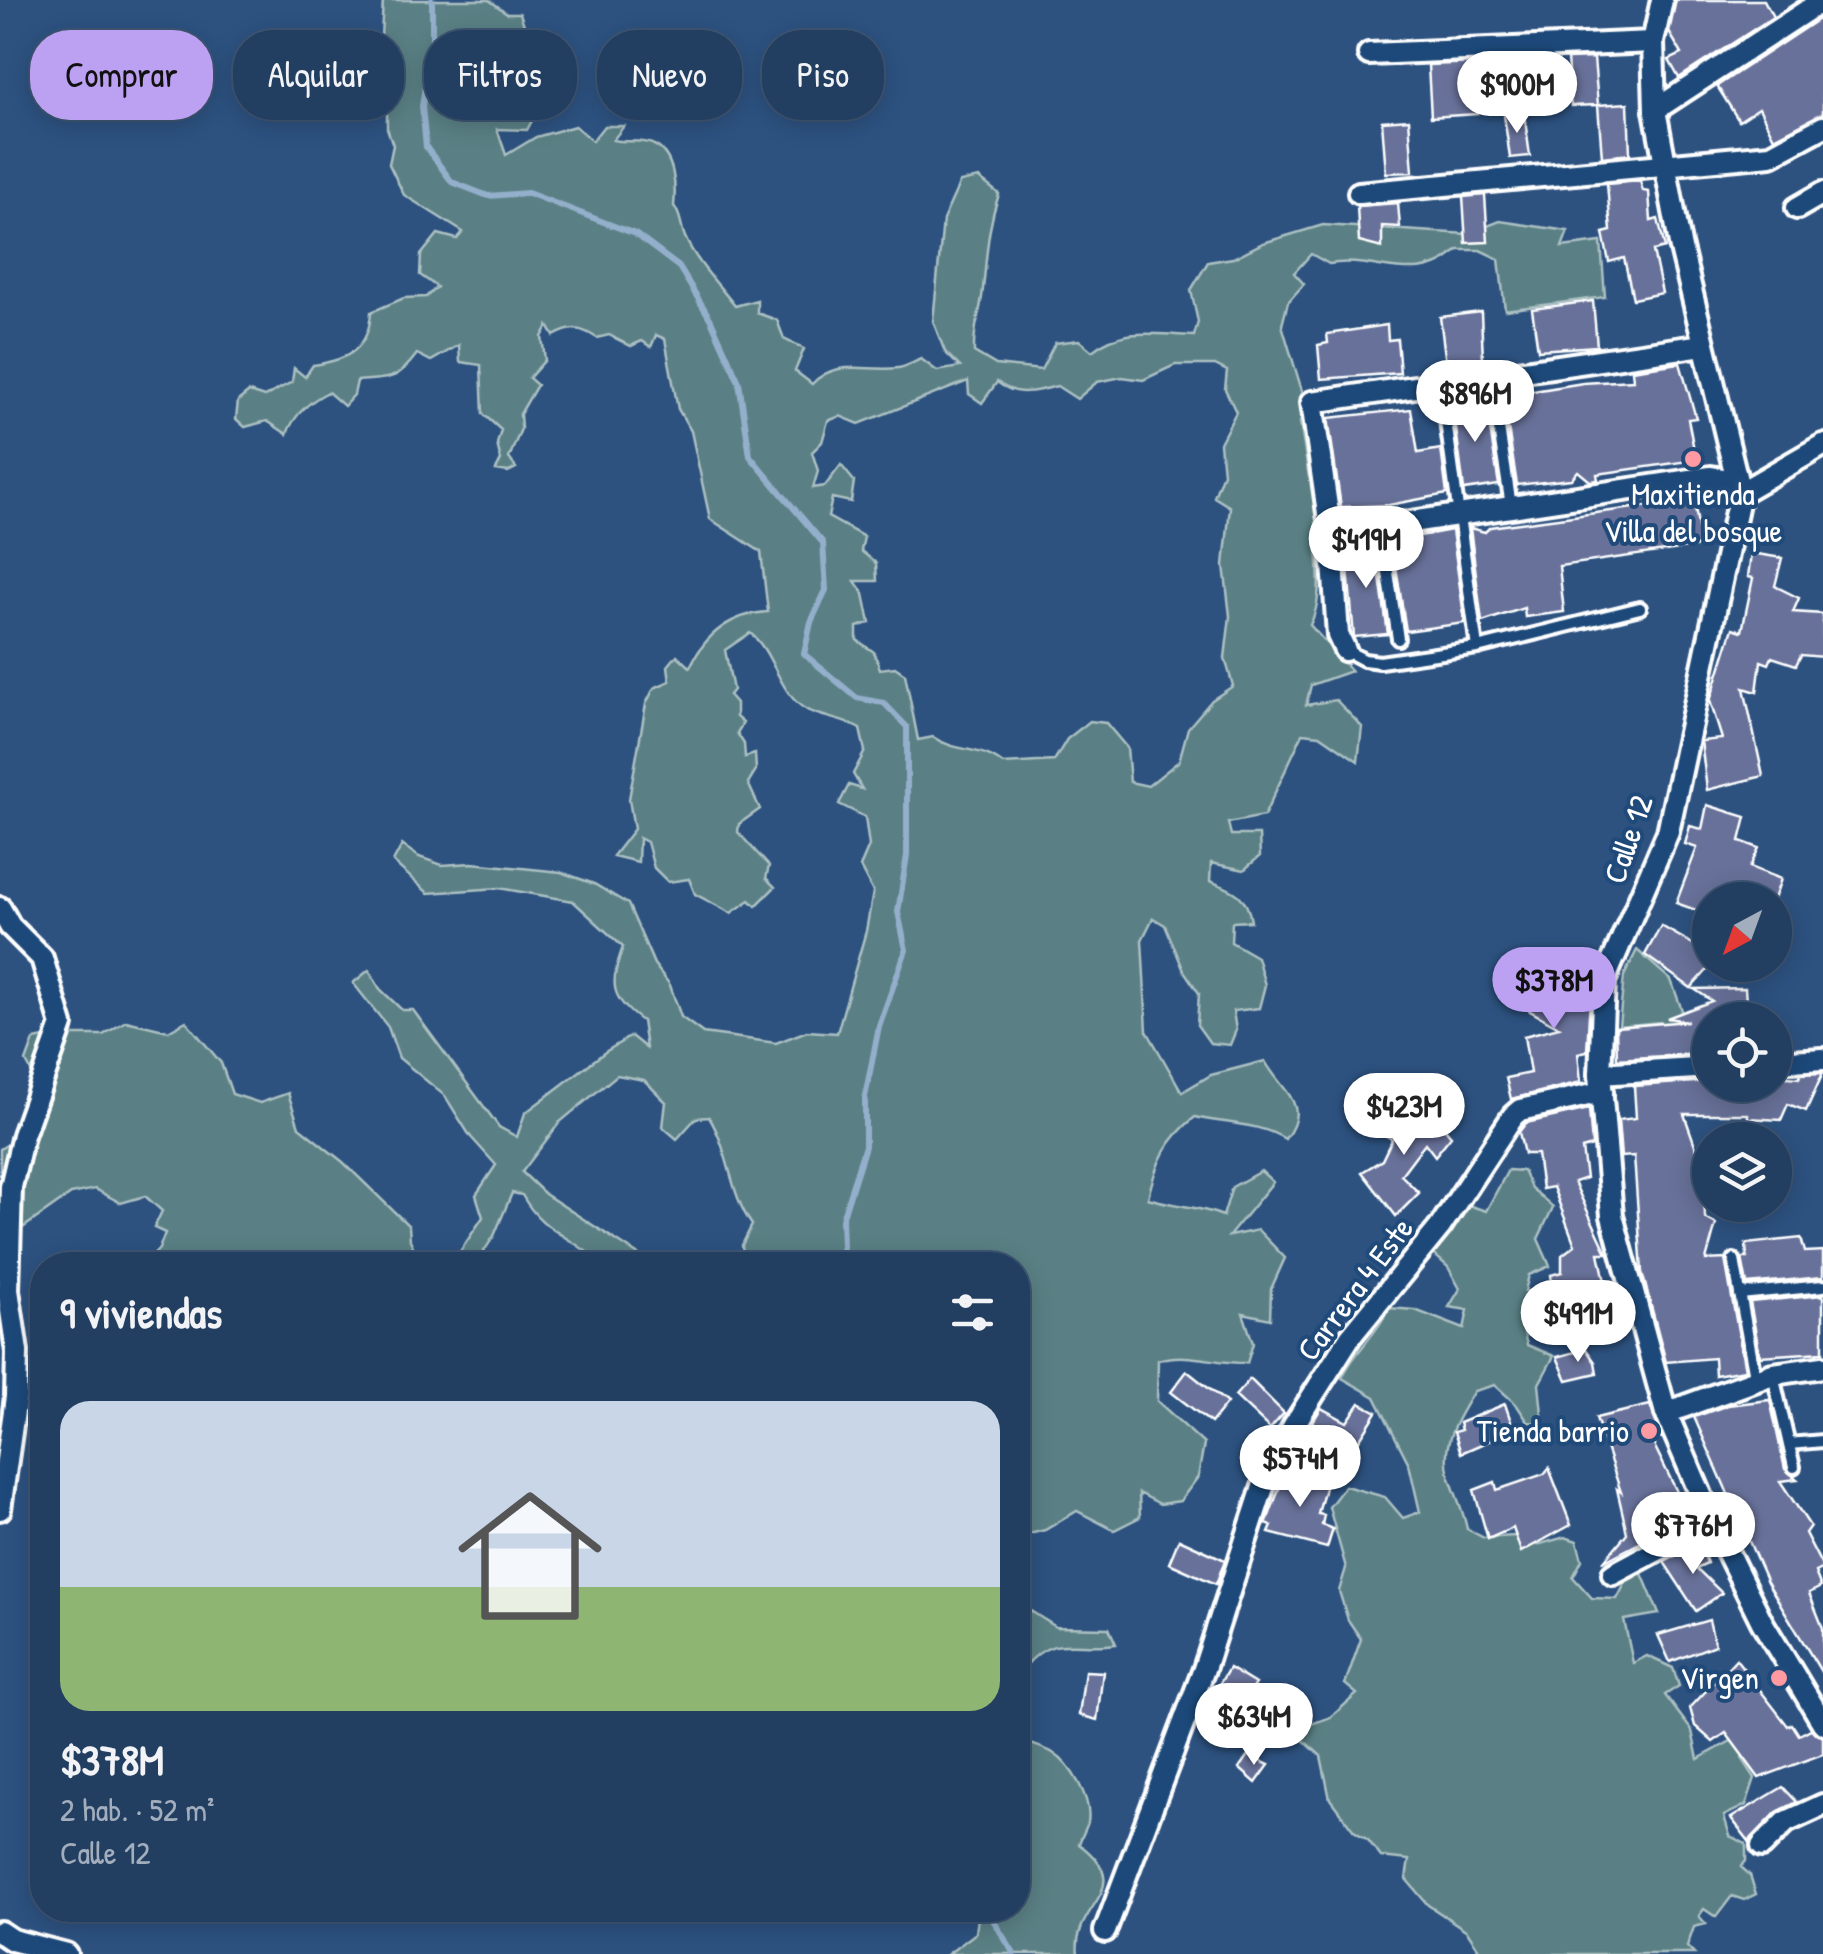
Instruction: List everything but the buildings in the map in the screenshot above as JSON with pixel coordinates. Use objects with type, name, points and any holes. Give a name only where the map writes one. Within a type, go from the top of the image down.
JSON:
[{"type":"street","name":"Calle 12","points":[[1662,0],[1654,42],[1656,110],[1703,345],[1738,487],[1668,832],[1604,981],[1601,1083],[1612,1216],[1666,1412],[1712,1521],[1762,1622],[1823,1723]]},
{"type":"street","points":[[1656,110],[1823,0]]},
{"type":"street","points":[[1369,54],[1654,42]]},
{"type":"street","points":[[1359,193],[1771,155],[1823,127]]},
{"type":"street","points":[[1796,208],[1823,193]]},
{"type":"street","points":[[1346,650],[1338,636],[1331,534],[1312,402],[1703,345]]},
{"type":"street","points":[[1331,534],[1711,477],[1738,487],[1823,445]]},
{"type":"street","points":[[0,908],[10,926],[42,958],[62,1025],[24,1134],[11,1187],[8,1290],[16,1352],[16,1396],[0,1509]]},
{"type":"street","points":[[1792,1061],[1823,1059]]},
{"type":"street","name":"Carrera 4 Este","points":[[1105,1931],[1204,1668],[1264,1481],[1294,1424],[1350,1337],[1440,1227],[1512,1116],[1601,1083],[1692,1070]]},
{"type":"street","points":[[1666,1412],[1764,1378],[1823,1368]]},
{"type":"street","points":[[1612,1574],[1712,1521]]},
{"type":"street","points":[[1762,1846],[1786,1822],[1823,1805]]},
{"type":"street","points":[[0,1932],[12,1940],[66,1954]]},
{"type":"lane","points":[[1491,378],[1511,506]]},
{"type":"lane","points":[[1442,384],[1477,648]]},
{"type":"lane","points":[[1381,526],[1398,639]]},
{"type":"lane","points":[[1346,650],[1364,660],[1380,662],[1477,648],[1640,608]]},
{"type":"lane","points":[[1734,1260],[1764,1378],[1794,1467]]},
{"type":"lane","points":[[1740,1294],[1823,1286]]},
{"type":"lane","points":[[1789,1444],[1823,1441]]},
{"type":"green space","points":[[383,0],[489,0],[507,13],[520,13],[526,30],[424,30],[424,120],[532,120],[527,130],[497,129],[506,155],[536,137],[575,126],[592,141],[604,126],[624,126],[613,140],[654,145],[666,156],[673,172],[674,206],[695,255],[735,306],[757,300],[757,313],[777,320],[784,339],[804,349],[795,371],[812,384],[831,371],[898,368],[921,359],[937,371],[960,367],[945,352],[933,321],[943,220],[960,182],[979,178],[999,194],[989,233],[974,352],[996,365],[1041,370],[1055,343],[1079,340],[1092,351],[1128,335],[1194,336],[1198,322],[1191,290],[1208,262],[1233,258],[1263,243],[1323,225],[1467,234],[1500,221],[1568,231],[1562,247],[1601,242],[1605,297],[1505,310],[1499,259],[1480,250],[1458,250],[1443,261],[1411,269],[1346,262],[1329,264],[1311,254],[1294,273],[1304,284],[1288,302],[1282,325],[1306,404],[1300,422],[1309,477],[1320,502],[1316,533],[1318,594],[1310,625],[1351,671],[1311,685],[1306,705],[1336,700],[1362,727],[1358,761],[1320,735],[1303,733],[1264,816],[1228,823],[1231,835],[1259,835],[1260,856],[1244,870],[1211,863],[1210,881],[1232,890],[1246,905],[1251,921],[1232,922],[1231,942],[1257,957],[1265,985],[1259,1008],[1233,1011],[1236,1030],[1230,1045],[1210,1043],[1197,1025],[1199,993],[1184,971],[1165,925],[1153,918],[1142,940],[1147,1031],[1182,1092],[1211,1075],[1265,1061],[1291,1098],[1296,1116],[1285,1139],[1253,1127],[1195,1117],[1169,1144],[1151,1185],[1148,1198],[1223,1216],[1232,1187],[1261,1171],[1273,1182],[1229,1236],[1258,1230],[1285,1258],[1271,1289],[1270,1319],[1243,1313],[1253,1343],[1247,1363],[1180,1357],[1158,1360],[1157,1401],[1204,1444],[1198,1477],[1180,1501],[1160,1504],[1139,1493],[1140,1517],[1114,1530],[1077,1511],[1045,1530],[1030,1534],[1030,1252],[743,1252],[752,1225],[709,1117],[696,1118],[677,1139],[663,1127],[666,1102],[644,1080],[617,1075],[560,1122],[522,1172],[545,1194],[634,1252],[586,1252],[549,1227],[522,1195],[512,1193],[484,1252],[460,1252],[483,1217],[476,1195],[496,1165],[470,1136],[445,1096],[399,1058],[388,1027],[353,983],[369,970],[380,989],[402,1010],[413,1010],[499,1127],[517,1137],[525,1113],[605,1052],[631,1036],[646,1048],[642,1021],[623,1005],[615,989],[623,947],[573,901],[499,888],[428,893],[393,862],[402,845],[419,857],[442,865],[472,863],[561,872],[594,884],[628,904],[654,964],[670,985],[681,1017],[703,1033],[776,1043],[807,1031],[837,1033],[873,892],[860,867],[869,846],[865,817],[839,804],[849,785],[862,789],[853,774],[865,751],[860,729],[813,713],[797,703],[750,633],[725,650],[733,690],[729,695],[736,703],[736,717],[743,723],[737,733],[744,744],[745,757],[755,754],[756,770],[748,783],[760,809],[739,824],[738,832],[769,866],[766,878],[775,887],[756,906],[750,900],[731,913],[695,894],[689,879],[668,882],[654,868],[647,842],[639,838],[638,862],[613,856],[634,829],[629,799],[646,704],[654,688],[670,681],[668,666],[677,655],[690,667],[704,644],[721,627],[742,617],[768,612],[761,552],[710,519],[691,431],[678,409],[665,339],[656,335],[651,347],[642,341],[631,346],[609,335],[597,338],[576,329],[554,336],[548,326],[542,337],[545,360],[529,378],[537,385],[520,414],[521,429],[509,458],[516,468],[508,472],[496,470],[501,460],[497,444],[501,430],[483,414],[481,365],[460,362],[459,345],[431,361],[417,354],[392,377],[357,381],[354,395],[344,406],[328,392],[303,409],[287,434],[267,421],[245,427],[236,419],[238,401],[249,392],[264,397],[292,382],[294,368],[305,377],[313,365],[346,356],[361,344],[371,312],[404,298],[426,297],[437,287],[420,275],[421,255],[438,234],[457,239],[463,232],[404,195],[389,164],[393,145],[387,120],[404,120],[404,30],[381,30]],"holes":[[[1175,365],[1215,365],[1227,371],[1225,389],[1236,412],[1220,443],[1223,473],[1214,497],[1230,507],[1224,565],[1230,616],[1225,658],[1233,686],[1212,700],[1188,728],[1179,761],[1148,786],[1130,782],[1127,748],[1106,723],[1090,721],[1067,739],[1054,761],[1003,764],[986,754],[933,737],[918,740],[905,674],[895,667],[880,669],[874,652],[857,640],[857,627],[870,623],[864,594],[855,581],[877,581],[876,563],[861,551],[864,537],[828,517],[832,498],[851,502],[854,481],[841,465],[825,486],[813,488],[818,471],[812,452],[822,442],[828,421],[840,416],[859,424],[968,381],[969,394],[982,403],[997,382],[1018,391],[1057,386],[1077,399],[1097,382],[1122,377],[1143,380]]]},
{"type":"green space","points":[[1637,950],[1671,980],[1691,1035],[1663,1038],[1660,1022],[1619,1026],[1624,976]]},
{"type":"green space","points":[[126,1021],[168,1031],[186,1021],[221,1063],[232,1094],[260,1103],[288,1093],[299,1127],[343,1162],[409,1226],[416,1252],[156,1252],[165,1233],[154,1228],[162,1211],[145,1196],[121,1203],[95,1189],[71,1194],[17,1232],[0,1234],[0,1149],[13,1141],[37,1082],[26,1062],[34,1040],[58,1035],[103,1035]]},
{"type":"green space","points":[[1508,1170],[1523,1171],[1531,1188],[1553,1207],[1538,1239],[1550,1266],[1529,1275],[1525,1291],[1539,1296],[1543,1324],[1523,1329],[1527,1345],[1554,1356],[1539,1384],[1543,1424],[1528,1422],[1516,1404],[1495,1385],[1474,1391],[1449,1441],[1449,1475],[1467,1529],[1484,1538],[1514,1536],[1537,1545],[1565,1537],[1577,1541],[1582,1560],[1573,1577],[1592,1598],[1617,1599],[1627,1580],[1641,1571],[1659,1614],[1624,1620],[1633,1663],[1647,1656],[1673,1668],[1679,1686],[1665,1695],[1692,1731],[1698,1759],[1742,1735],[1746,1746],[1742,1758],[1755,1778],[1746,1805],[1724,1816],[1730,1836],[1746,1844],[1746,1861],[1741,1867],[1750,1875],[1756,1894],[1744,1900],[1732,1896],[1716,1917],[1704,1909],[1699,1916],[1706,1924],[1694,1927],[1687,1947],[1694,1954],[1482,1954],[1467,1931],[1428,1905],[1406,1879],[1409,1860],[1381,1857],[1368,1840],[1354,1831],[1330,1799],[1321,1756],[1303,1740],[1311,1724],[1331,1717],[1357,1694],[1345,1684],[1361,1639],[1348,1620],[1339,1591],[1346,1568],[1329,1507],[1345,1486],[1385,1497],[1403,1518],[1420,1512],[1409,1464],[1375,1397],[1342,1378],[1389,1308],[1415,1310],[1464,1329],[1468,1310],[1449,1307],[1460,1289],[1448,1267],[1427,1248],[1448,1234],[1462,1203],[1486,1211]]},
{"type":"green space","points":[[1030,1611],[1056,1627],[1109,1628],[1116,1644],[1055,1646],[1030,1662]]},
{"type":"green space","points":[[1030,1743],[1053,1753],[1079,1784],[1087,1804],[1088,1822],[1079,1844],[1096,1860],[1104,1874],[1104,1886],[1084,1922],[1078,1954],[948,1954],[976,1933],[977,1922],[1030,1922]]},
{"type":"waterway","points":[[432,0],[432,41],[422,106],[426,147],[452,182],[488,196],[528,193],[635,234],[679,267],[711,320],[739,382],[750,456],[823,543],[826,590],[811,622],[804,654],[857,698],[884,703],[907,727],[907,855],[898,912],[906,950],[879,1026],[865,1097],[865,1146],[842,1219],[841,1252]]},
{"type":"waterway","points":[[994,1922],[1014,1954]]},
{"type":"place","name":"Maxitienda Villa del bosque","points":[[1693,459]]},
{"type":"place","name":"Tienda barrio","points":[[1649,1431]]},
{"type":"place","name":"Virgen","points":[[1779,1678]]}]
